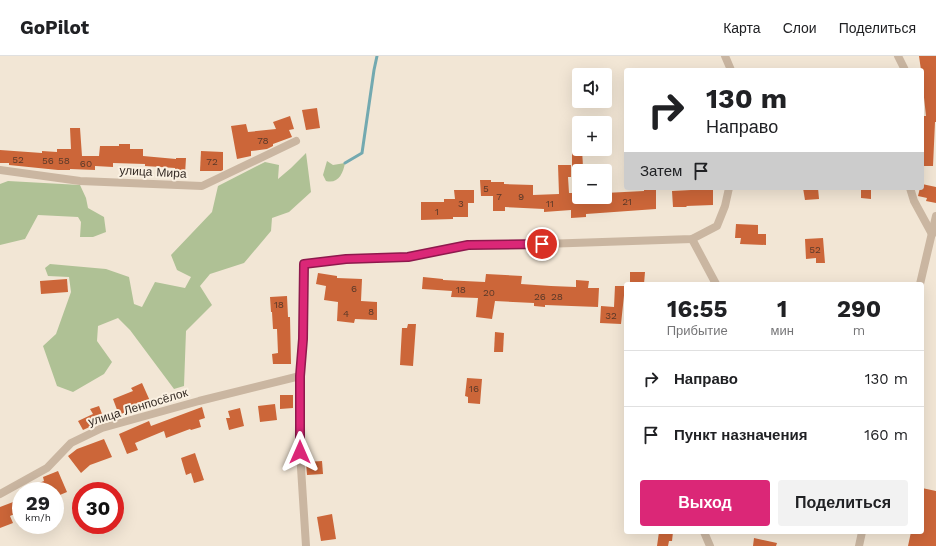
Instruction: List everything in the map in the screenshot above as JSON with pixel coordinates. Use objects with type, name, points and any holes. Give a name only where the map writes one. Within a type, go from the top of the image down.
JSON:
[{"type":"street","points":[[725,56],[729,68]]},
{"type":"street","points":[[898,56],[904,68]]},
{"type":"street","name":"улица Мира","points":[[0,170],[80,181],[202,186],[296,141]]},
{"type":"street","points":[[306,546],[300,452],[300,376],[303,339],[304,264],[346,259],[408,257],[468,245],[521,245],[692,239],[717,226],[725,206],[729,190]]},
{"type":"street","points":[[911,190],[914,201],[932,234]]},
{"type":"street","points":[[920,282],[936,216]]},
{"type":"street","points":[[692,239],[715,282]]},
{"type":"street","name":"улица Ленпосёлок","points":[[0,494],[47,468],[71,443],[102,428],[199,401],[300,376]]},
{"type":"street","points":[[705,534],[710,546]]},
{"type":"street","points":[[859,546],[862,534]]},
{"type":"green space","points":[[306,153],[311,192],[289,212],[272,218],[271,231],[244,263],[210,274],[200,286],[212,305],[186,331],[184,386],[174,389],[130,330],[118,318],[98,326],[97,341],[112,362],[104,374],[73,392],[57,386],[43,346],[56,334],[71,292],[69,277],[48,276],[45,268],[50,264],[106,269],[129,277],[134,304],[142,307],[155,282],[185,288],[191,277],[177,270],[171,255],[212,212],[218,186],[265,162],[279,165],[278,179]]},
{"type":"green space","points":[[327,161],[333,165],[345,163],[343,171],[337,180],[330,182],[326,181],[323,175]]},
{"type":"green space","points":[[8,181],[80,185],[86,198],[88,208],[104,217],[106,232],[93,237],[80,237],[81,222],[78,217],[38,215],[25,239],[0,245],[0,184]]},
{"type":"building","points":[[919,56],[936,56],[936,122],[933,166],[924,166],[924,116],[926,116],[924,98],[924,68],[921,68]]},
{"type":"building","points":[[317,108],[320,128],[306,130],[302,110]]},
{"type":"building","points":[[290,116],[294,129],[289,130],[292,137],[273,144],[273,146],[267,149],[251,151],[251,156],[237,159],[231,126],[246,124],[248,132],[276,129],[273,122]]},
{"type":"building","points":[[70,128],[80,128],[82,156],[99,156],[100,146],[119,146],[119,144],[130,144],[130,149],[143,149],[143,156],[176,159],[186,158],[185,174],[175,174],[175,168],[145,166],[145,164],[113,163],[113,167],[95,166],[95,170],[58,170],[0,163],[0,150],[42,153],[42,151],[57,152],[57,149],[71,149]]},
{"type":"building","points":[[201,151],[223,152],[223,170],[200,171]]},
{"type":"building","points":[[572,156],[582,156],[583,164],[572,164]]},
{"type":"building","points":[[558,165],[571,165],[571,177],[568,177],[569,193],[572,193],[572,204],[612,204],[612,193],[656,190],[656,209],[586,214],[586,217],[571,218],[571,210],[544,212],[544,209],[505,207],[505,211],[493,211],[493,196],[481,196],[480,180],[504,182],[504,184],[533,185],[533,195],[559,194]]},
{"type":"building","points":[[924,184],[936,187],[936,203],[926,201],[927,198],[918,196],[920,190],[924,190]]},
{"type":"building","points":[[454,190],[474,190],[474,203],[468,203],[468,217],[421,220],[421,202],[444,202],[444,199],[455,199]]},
{"type":"building","points":[[713,190],[713,205],[673,207],[672,191]]},
{"type":"building","points":[[803,190],[818,190],[819,199],[805,200]]},
{"type":"building","points":[[861,190],[871,190],[871,199],[861,198]]},
{"type":"building","points":[[736,224],[758,225],[758,234],[766,234],[766,245],[740,244],[741,238],[735,238]]},
{"type":"building","points":[[823,238],[825,263],[816,263],[816,258],[806,259],[805,239]]},
{"type":"building","points":[[630,272],[645,272],[644,282],[630,282]]},
{"type":"building","points":[[318,273],[337,276],[337,278],[362,279],[361,301],[377,302],[377,320],[355,319],[354,323],[337,321],[338,302],[324,300],[326,286],[316,284]]},
{"type":"building","points":[[486,274],[522,276],[521,284],[576,287],[576,280],[589,281],[588,288],[599,288],[598,307],[545,305],[545,307],[534,306],[534,303],[495,301],[492,319],[476,317],[478,298],[451,297],[452,291],[422,289],[423,277],[443,280],[485,282]]},
{"type":"building","points":[[67,279],[68,292],[41,294],[40,281]]},
{"type":"building","points":[[615,286],[624,286],[621,324],[600,323],[601,306],[614,307]]},
{"type":"building","points":[[287,296],[288,317],[290,317],[291,364],[273,364],[272,354],[278,353],[277,329],[273,329],[270,297]]},
{"type":"building","points":[[408,324],[416,324],[413,366],[400,365],[402,328],[407,328]]},
{"type":"building","points":[[495,332],[504,333],[503,352],[494,352]]},
{"type":"building","points":[[467,378],[482,379],[480,404],[468,403],[468,397],[465,396]]},
{"type":"building","points":[[142,383],[150,401],[119,415],[113,399],[133,391],[131,388]]},
{"type":"building","points":[[280,395],[293,395],[293,408],[280,409]]},
{"type":"building","points":[[275,404],[277,420],[260,422],[258,406]]},
{"type":"building","points":[[99,406],[104,419],[83,430],[78,421],[93,414],[90,409]]},
{"type":"building","points":[[202,407],[205,418],[199,420],[201,427],[190,429],[166,438],[164,431],[135,443],[138,450],[127,454],[119,434],[149,421],[151,426]]},
{"type":"building","points":[[240,408],[244,426],[229,430],[226,418],[230,418],[228,411]]},
{"type":"building","points":[[104,439],[112,457],[90,465],[81,473],[68,456],[77,449]]},
{"type":"building","points":[[195,453],[204,480],[194,483],[191,473],[186,475],[181,458]]},
{"type":"building","points":[[322,461],[323,474],[307,475],[306,462]]},
{"type":"building","points":[[58,471],[63,482],[42,482],[44,481],[43,477]]},
{"type":"building","points":[[64,485],[67,492],[64,493]]},
{"type":"building","points":[[924,488],[936,491],[936,546],[908,546],[911,534],[924,534]]},
{"type":"building","points":[[12,502],[12,515],[10,516],[12,523],[0,528],[0,507]]},
{"type":"building","points":[[332,514],[336,539],[321,541],[317,517]]},
{"type":"building","points":[[659,534],[673,534],[672,541],[669,541],[668,546],[657,546]]},
{"type":"building","points":[[754,538],[777,543],[776,546],[753,546]]},
{"type":"waterway","points":[[345,163],[362,153],[377,56]]},
{"type":"route","points":[[300,452],[300,376],[303,339],[304,264],[346,259],[408,257],[468,245],[542,244]]}]
